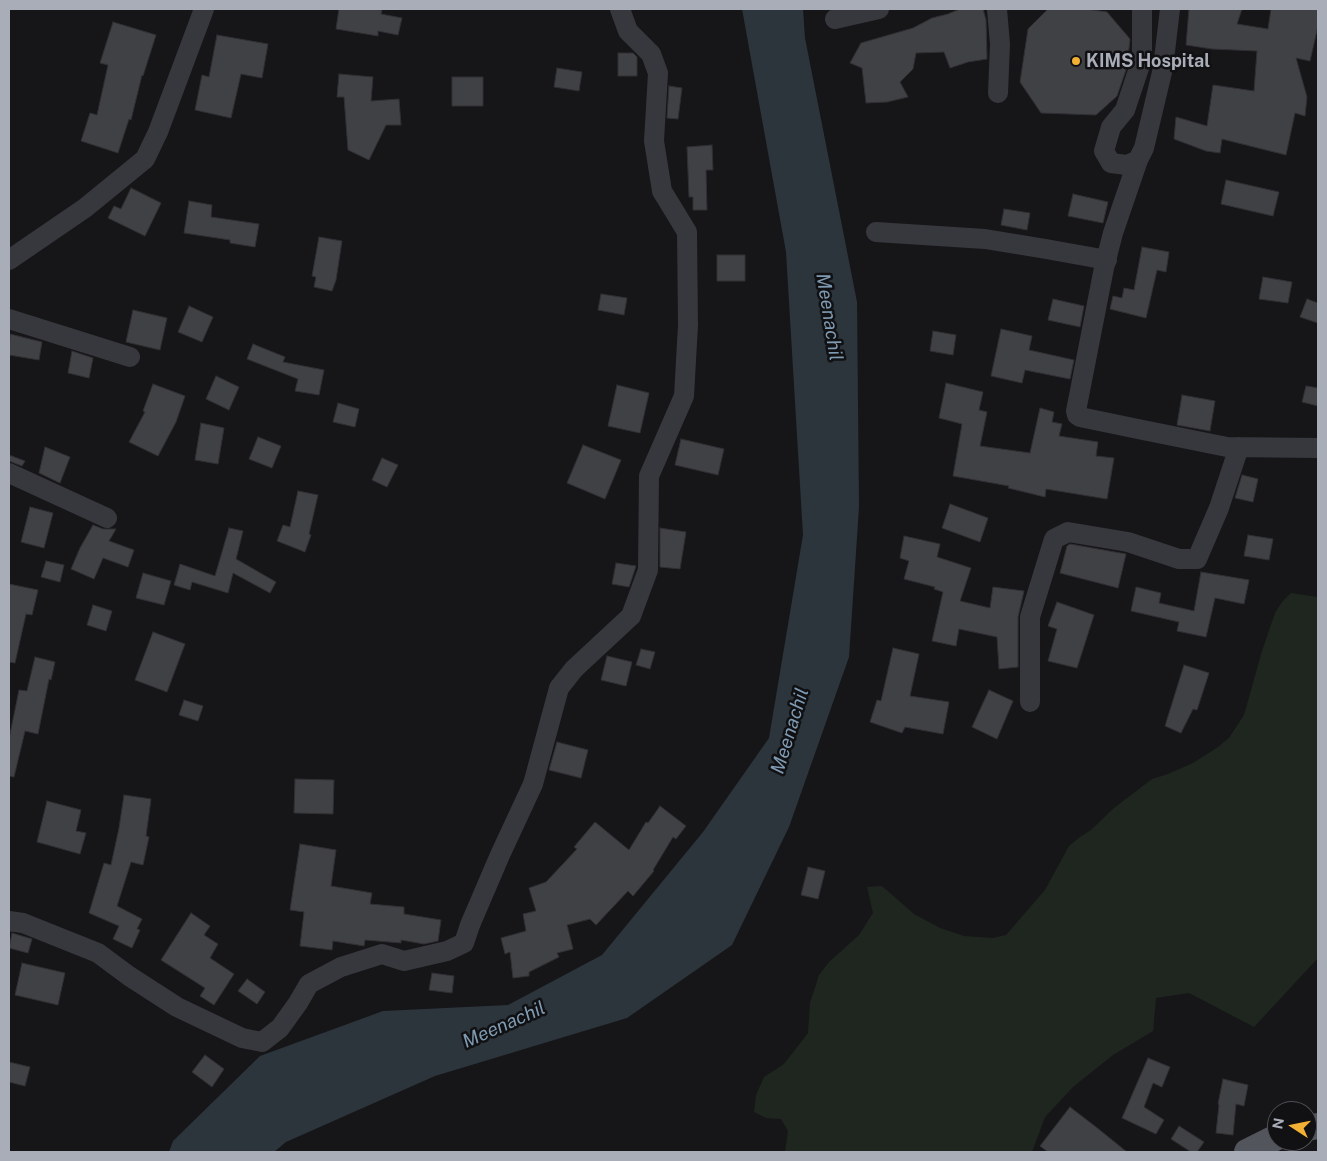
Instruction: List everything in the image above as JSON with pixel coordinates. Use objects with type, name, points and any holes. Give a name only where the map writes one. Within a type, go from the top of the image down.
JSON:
[{"type":"main road","points":[[1248,1152],[1267,1142]]},
{"type":"street","points":[[9,260],[85,208],[145,159],[158,132],[204,9]]},
{"type":"street","points":[[9,921],[23,923],[98,953],[177,1007],[242,1038],[262,1042],[280,1028],[309,984],[341,967],[382,954],[404,961],[447,951],[464,944],[496,863],[534,784],[559,688],[574,668],[631,616],[648,570],[649,476],[684,396],[688,325],[687,232],[662,191],[654,141],[658,73],[651,54],[628,31],[620,9]]},
{"type":"street","points":[[835,18],[878,9]]},
{"type":"street","points":[[997,9],[1000,44],[998,93]]},
{"type":"street","points":[[1138,160],[1127,165],[1111,163],[1104,151],[1111,127],[1126,110],[1142,59],[1142,9]]},
{"type":"street","points":[[1170,9],[1163,68],[1155,106],[1144,148],[1138,160],[1113,233],[1106,260],[1076,411],[1077,414],[1080,417],[1227,447],[1318,448]]},
{"type":"street","points":[[876,232],[985,239],[1046,248],[1106,260]]},
{"type":"street","points":[[9,319],[130,356]]},
{"type":"street","points":[[1030,702],[1030,617],[1054,539],[1068,532],[1128,542],[1179,559],[1197,559],[1219,508],[1239,447]]},
{"type":"street","points":[[9,473],[107,518]]},
{"type":"shaded area","points":[[1291,593],[1318,597],[1318,958],[1254,1027],[1189,993],[1156,998],[1153,1031],[1113,1055],[1073,1087],[1045,1117],[1032,1152],[785,1152],[788,1131],[781,1119],[766,1118],[754,1112],[756,1095],[764,1077],[784,1064],[808,1033],[810,1003],[819,975],[829,962],[859,935],[873,913],[867,887],[882,886],[914,914],[940,928],[964,936],[993,938],[1006,935],[1045,890],[1069,846],[1152,779],[1193,763],[1229,738],[1244,715],[1275,613]]},
{"type":"water","name":"Meenachil","points":[[742,9],[803,9],[805,38],[857,302],[859,507],[849,657],[789,827],[732,945],[627,1018],[435,1076],[286,1142],[274,1152],[169,1152],[173,1141],[260,1056],[383,1011],[508,1005],[602,955],[703,832],[769,738],[803,535],[786,252]]},
{"type":"building","points":[[339,9],[382,10],[381,14],[402,18],[398,35],[378,31],[378,36],[336,29]]},
{"type":"building","points":[[960,9],[983,9],[986,20],[987,59],[968,62],[950,68],[944,52],[916,53],[913,69],[900,82],[908,97],[887,102],[866,103],[862,68],[850,63],[861,43],[913,28],[932,18]]},
{"type":"building","name":"KIMS Hospital","points":[[1048,9],[1086,9],[1107,12],[1130,39],[1127,67],[1117,96],[1096,115],[1041,113],[1020,82],[1028,29]]},
{"type":"building","points":[[1189,9],[1242,9],[1237,24],[1268,29],[1271,9],[1318,9],[1318,26],[1310,61],[1296,58],[1307,97],[1305,116],[1295,113],[1286,155],[1222,139],[1220,153],[1206,151],[1174,139],[1176,117],[1207,126],[1213,85],[1254,91],[1257,51],[1212,49],[1186,45]]},
{"type":"building","points":[[113,22],[156,35],[142,75],[131,120],[129,119],[118,153],[81,141],[90,113],[97,115],[108,65],[100,63]]},
{"type":"building","points":[[217,35],[268,44],[262,78],[241,74],[231,118],[195,110],[202,75],[209,77]]},
{"type":"building","points":[[618,53],[633,53],[637,57],[637,76],[618,76]]},
{"type":"building","points":[[557,68],[582,72],[579,91],[554,87]]},
{"type":"building","points":[[339,74],[373,77],[371,101],[399,99],[401,125],[386,125],[369,160],[348,150],[344,97],[337,97]]},
{"type":"building","points":[[452,77],[483,77],[483,106],[452,106]]},
{"type":"building","points":[[669,86],[682,88],[678,119],[667,118]]},
{"type":"building","points":[[712,145],[713,170],[706,170],[707,210],[693,210],[693,197],[689,197],[687,147]]},
{"type":"building","points":[[1226,180],[1279,192],[1273,216],[1221,204]]},
{"type":"building","points":[[131,188],[161,203],[145,236],[108,218],[114,206],[121,209]]},
{"type":"building","points":[[1073,194],[1108,202],[1103,223],[1068,216]]},
{"type":"building","points":[[189,201],[212,205],[211,217],[259,224],[255,247],[230,243],[230,240],[184,233]]},
{"type":"building","points":[[1004,209],[1030,213],[1027,230],[1001,225]]},
{"type":"building","points":[[319,237],[342,241],[336,280],[332,291],[314,287],[316,277],[312,276]]},
{"type":"building","points":[[1142,247],[1169,252],[1166,272],[1157,270],[1146,318],[1110,309],[1113,296],[1122,298],[1124,288],[1134,290]]},
{"type":"building","points":[[717,255],[745,255],[745,281],[717,281]]},
{"type":"building","points":[[1263,277],[1292,282],[1288,303],[1259,299]]},
{"type":"building","points":[[601,294],[627,298],[624,315],[598,310]]},
{"type":"building","points":[[1053,299],[1084,306],[1080,327],[1048,320]]},
{"type":"building","points":[[1307,299],[1318,303],[1318,323],[1300,317]]},
{"type":"building","points":[[189,306],[213,317],[202,342],[178,332]]},
{"type":"building","points":[[133,310],[167,318],[160,350],[126,342]]},
{"type":"building","points":[[1001,329],[1032,336],[1029,350],[1074,360],[1070,379],[1025,370],[1022,383],[991,376]]},
{"type":"building","points":[[933,331],[956,335],[953,355],[930,351]]},
{"type":"building","points":[[10,334],[42,342],[39,360],[9,355]]},
{"type":"building","points":[[253,344],[285,357],[283,362],[324,370],[319,395],[295,391],[298,379],[247,359]]},
{"type":"building","points":[[72,351],[93,358],[89,378],[68,373]]},
{"type":"building","points":[[216,376],[239,387],[229,410],[206,399]]},
{"type":"building","points":[[946,383],[983,392],[979,410],[987,412],[980,446],[1030,453],[1040,408],[1054,412],[1052,422],[1062,424],[1059,436],[1098,442],[1096,456],[1114,458],[1107,499],[1046,489],[1045,497],[1008,488],[1009,486],[953,476],[962,424],[939,418]]},
{"type":"building","points":[[153,384],[185,396],[176,422],[158,456],[129,442],[145,412],[143,411]]},
{"type":"building","points":[[617,385],[649,393],[640,433],[608,426]]},
{"type":"building","points":[[1306,386],[1318,388],[1318,406],[1302,402]]},
{"type":"building","points":[[1182,395],[1215,401],[1210,431],[1177,425]]},
{"type":"building","points":[[338,403],[359,409],[355,427],[333,422]]},
{"type":"building","points":[[201,423],[224,428],[218,464],[195,460]]},
{"type":"building","points":[[258,437],[281,446],[272,468],[249,459]]},
{"type":"building","points":[[681,439],[724,449],[718,475],[675,465]]},
{"type":"building","points":[[583,445],[621,460],[605,499],[567,483]]},
{"type":"building","points":[[45,447],[70,457],[60,483],[39,473]]},
{"type":"building","points":[[9,455],[25,461],[22,466],[9,461]]},
{"type":"building","points":[[382,458],[398,465],[387,487],[372,480]]},
{"type":"building","points":[[1242,475],[1258,479],[1253,502],[1235,498]]},
{"type":"building","points":[[298,491],[318,495],[309,534],[311,535],[305,552],[277,541],[283,525],[290,527]]},
{"type":"building","points":[[950,504],[988,518],[980,542],[942,528]]},
{"type":"building","points":[[30,507],[53,513],[44,548],[21,542]]},
{"type":"building","points":[[93,525],[103,529],[116,529],[109,541],[134,550],[128,567],[103,558],[94,579],[71,569]]},
{"type":"building","points":[[229,528],[243,531],[236,559],[276,582],[270,593],[233,573],[228,593],[192,582],[190,590],[174,585],[180,564],[215,576]]},
{"type":"building","points":[[660,528],[686,532],[680,569],[660,567]]},
{"type":"building","points":[[1248,535],[1273,539],[1269,560],[1244,556]]},
{"type":"building","points":[[904,536],[940,544],[937,557],[971,568],[960,601],[990,608],[993,587],[1024,591],[1018,617],[1018,667],[999,669],[997,637],[959,629],[956,646],[932,641],[943,592],[934,589],[935,587],[904,579],[909,561],[900,558]]},
{"type":"building","points":[[1070,544],[1126,554],[1118,588],[1060,573],[1067,546]]},
{"type":"building","points":[[46,561],[64,565],[60,582],[41,577]]},
{"type":"building","points":[[616,563],[636,566],[629,587],[612,584]]},
{"type":"building","points":[[1201,572],[1249,580],[1244,604],[1215,598],[1206,637],[1177,631],[1179,622],[1131,611],[1136,587],[1161,593],[1159,603],[1194,611]]},
{"type":"building","points":[[143,573],[171,581],[164,605],[136,598]]},
{"type":"building","points":[[9,584],[38,590],[32,615],[26,614],[15,663],[9,662]]},
{"type":"building","points":[[1057,602],[1094,615],[1077,668],[1048,661],[1057,629],[1048,626]]},
{"type":"building","points":[[93,605],[112,611],[106,631],[87,625]]},
{"type":"building","points":[[153,632],[185,644],[167,692],[135,680]]},
{"type":"building","points":[[893,648],[919,654],[910,696],[949,702],[943,734],[905,727],[902,733],[870,722],[877,700],[881,701]]},
{"type":"building","points":[[641,649],[655,652],[650,669],[636,665]]},
{"type":"building","points":[[607,656],[632,662],[626,686],[601,680]]},
{"type":"building","points":[[35,657],[55,662],[51,680],[49,679],[38,734],[25,731],[14,777],[9,776],[9,739],[19,690],[27,691]]},
{"type":"building","points":[[1184,665],[1209,673],[1197,710],[1193,709],[1181,733],[1165,726]]},
{"type":"building","points":[[989,690],[1013,701],[997,739],[972,727]]},
{"type":"building","points":[[184,700],[203,706],[198,721],[179,715]]},
{"type":"building","points":[[557,742],[588,750],[581,778],[549,770]]},
{"type":"building","points":[[295,779],[334,780],[333,814],[294,813]]},
{"type":"building","points":[[124,795],[151,799],[146,836],[149,837],[143,865],[131,862],[117,906],[142,919],[137,929],[140,930],[132,948],[113,939],[119,926],[89,913],[104,863],[111,865]]},
{"type":"building","points":[[47,801],[81,810],[76,831],[86,833],[80,854],[37,842]]},
{"type":"building","points":[[660,806],[686,826],[676,839],[673,837],[654,871],[633,896],[628,891],[596,925],[590,919],[567,925],[573,949],[557,953],[559,957],[529,972],[529,976],[513,978],[510,952],[505,954],[501,938],[526,931],[523,914],[536,911],[529,888],[546,882],[577,849],[574,847],[595,822],[629,850],[646,822],[648,823]]},
{"type":"building","points":[[300,844],[336,850],[331,886],[372,893],[370,904],[404,907],[404,914],[441,920],[438,941],[424,944],[401,940],[401,943],[365,940],[364,946],[333,941],[332,950],[300,946],[304,912],[290,910]]},
{"type":"building","points":[[808,867],[825,871],[818,899],[801,895]]},
{"type":"building","points":[[191,913],[210,926],[204,935],[218,944],[210,958],[234,974],[214,1005],[200,996],[205,988],[161,960]]},
{"type":"building","points":[[12,933],[32,939],[28,953],[9,948]]},
{"type":"building","points":[[22,963],[65,973],[58,1005],[15,995]]},
{"type":"building","points":[[432,973],[454,976],[452,993],[429,990]]},
{"type":"building","points":[[247,979],[265,992],[257,1004],[238,991]]},
{"type":"building","points":[[205,1055],[224,1069],[212,1087],[192,1072]]},
{"type":"building","points":[[1148,1058],[1170,1067],[1162,1087],[1153,1083],[1144,1107],[1164,1120],[1156,1134],[1122,1118]]},
{"type":"building","points":[[9,1062],[30,1067],[25,1086],[9,1082]]},
{"type":"building","points":[[1223,1079],[1248,1085],[1244,1106],[1236,1104],[1233,1135],[1216,1133],[1218,1104]]},
{"type":"building","points":[[1070,1107],[1127,1152],[1048,1152],[1040,1146]]},
{"type":"building","points":[[1179,1126],[1204,1142],[1197,1152],[1191,1152],[1171,1139]]},
{"type":"place","name":"KIMS Hospital","points":[[1076,61]]}]
